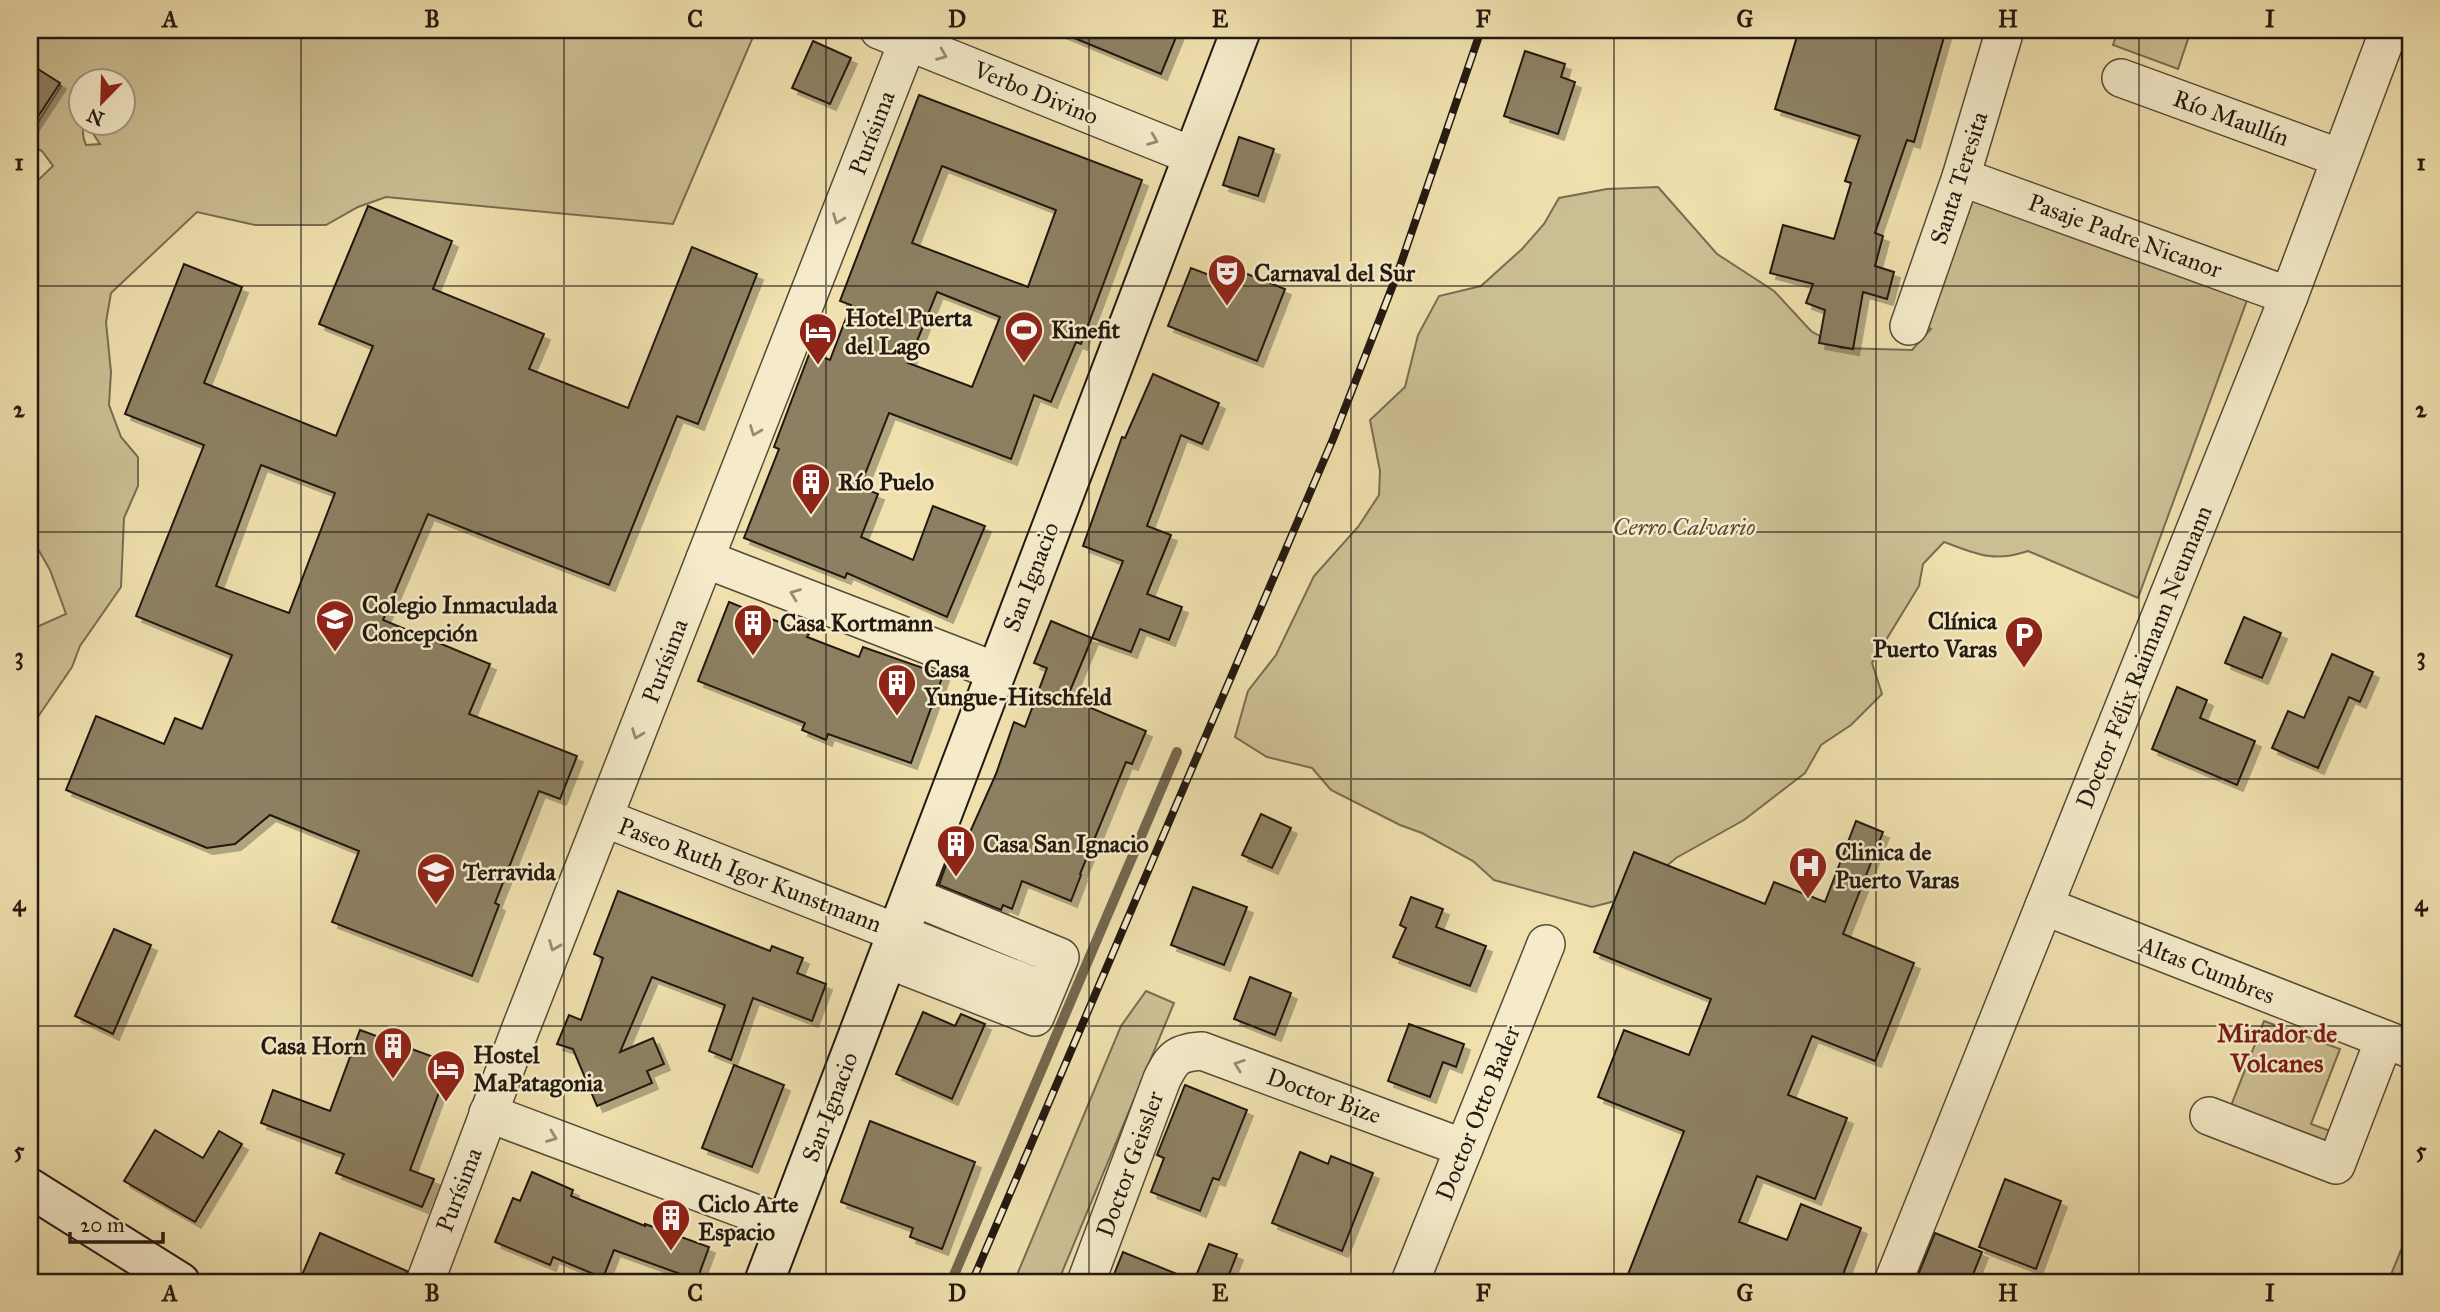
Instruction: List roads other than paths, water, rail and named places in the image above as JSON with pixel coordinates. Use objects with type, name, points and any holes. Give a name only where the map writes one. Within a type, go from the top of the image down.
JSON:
[{"type":"street","name":"San Ignacio","points":[[764,1282],[1241,30]]},
{"type":"street","name":"Santa Teresita","points":[[1909,326],[1961,177],[2005,30]]},
{"type":"street","name":"Doctor Félix Raimann Neumann","points":[[1893,1282],[2289,296],[2389,30]]},
{"type":"street","name":"Verbo Divino","points":[[893,36],[1193,156]]},
{"type":"street","name":"Purísima","points":[[425,1282],[488,1113],[705,559],[893,36]]},
{"type":"street","name":"Río Maullín","points":[[2121,78],[2340,158]]},
{"type":"street","name":"Pasaje Padre Nicanor","points":[[1961,177],[2289,296]]},
{"type":"street","points":[[705,559],[996,671]]},
{"type":"street","name":"Paseo Ruth Igor Kunstmann","points":[[604,818],[1041,989]]},
{"type":"street","name":"Altas Cumbres","points":[[2044,905],[2397,1045]]},
{"type":"street","name":"Doctor Otto Bader","points":[[1410,1282],[1546,944]]},
{"type":"street","points":[[2209,1116],[2336,1165],[2397,1045]]},
{"type":"street","name":"Doctor Bize","points":[[1183,1053],[1202,1051],[1464,1148]]},
{"type":"street","name":"Doctor Geissler","points":[[1086,1282],[1161,1079],[1170,1061],[1183,1053]]},
{"type":"street","points":[[488,1113],[786,1226]]},
{"type":"street","points":[[30,1188],[180,1282]]},
{"type":"waterway","points":[[951,1282],[1177,752]]},
{"type":"railway","points":[[972,1282],[1333,439],[1398,272],[1481,30]]},
{"type":"place","name":"Carnaval del Sur","points":[[1227,307]]},
{"type":"place","name":"Kinefit","points":[[1024,364]]},
{"type":"place","name":"Hotel Puerta del Lago","points":[[818,366]]},
{"type":"place","name":"Río Puelo","points":[[811,516]]},
{"type":"place","name":"Colegio Inmaculada Concepción","points":[[335,653]]},
{"type":"place","name":"Casa Kortmann","points":[[753,657]]},
{"type":"place","name":"Clínica Puerto Varas","points":[[2024,669]]},
{"type":"place","name":"Casa Yungue-Hitschfeld","points":[[897,717]]},
{"type":"place","name":"Casa San Ignacio","points":[[956,878]]},
{"type":"place","name":"Clinica de Puerto Varas","points":[[1808,900]]},
{"type":"place","name":"Terravida","points":[[436,906]]},
{"type":"place","name":"Casa Horn","points":[[393,1080]]},
{"type":"place","name":"Hostel MaPatagonia","points":[[446,1103]]},
{"type":"place","name":"Ciclo Arte Espacio","points":[[671,1252]]},
{"type":"district","name":"Mirador de Volcanes","points":[[2277,1048]]},
{"type":"park label","name":"Cerro Calvario","points":[[1684,527]]}]
